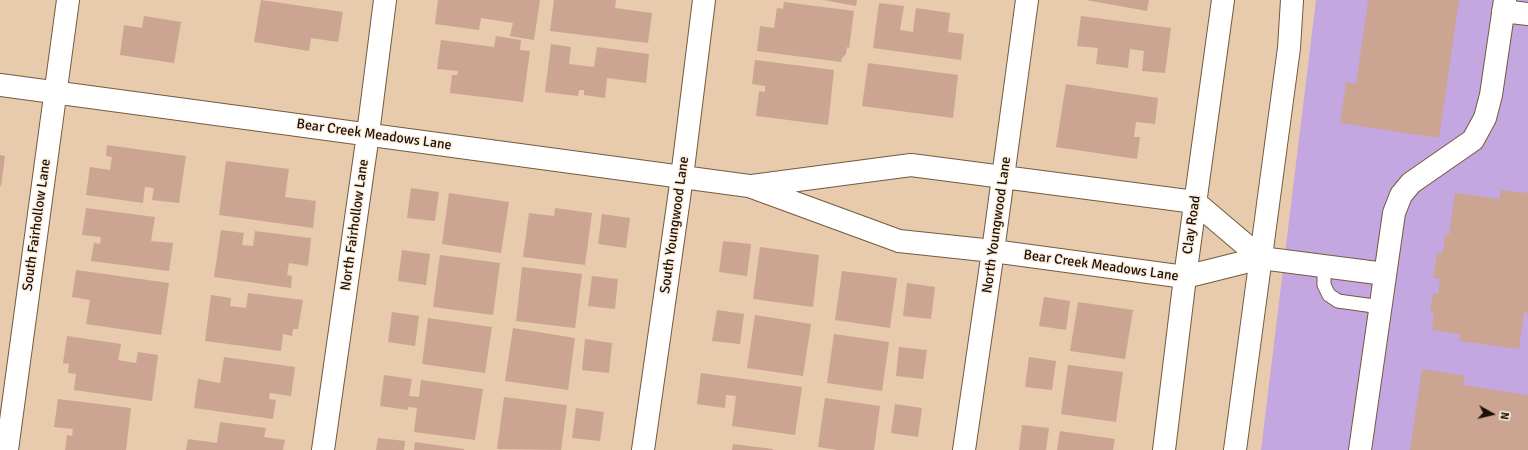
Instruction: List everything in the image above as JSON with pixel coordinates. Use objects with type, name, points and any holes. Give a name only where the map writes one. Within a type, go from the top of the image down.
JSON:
[{"type":"street","name":"South Fairhollow Lane","points":[[7,450],[68,0]]},
{"type":"street","name":"North Fairhollow Lane","points":[[324,450],[385,0]]},
{"type":"street","name":"South Youngwood Lane","points":[[643,450],[682,177],[704,0]]},
{"type":"street","name":"North Youngwood Lane","points":[[964,450],[1027,0]]},
{"type":"street","name":"Clay Road","points":[[1164,450],[1185,277],[1223,0]]},
{"type":"street","points":[[1235,450],[1289,48],[1292,0]]},
{"type":"street","points":[[1360,450],[1394,213],[1401,195],[1411,183],[1473,140],[1485,118],[1491,95],[1504,5],[1528,14]]},
{"type":"street","name":"Bear Creek Meadows Lane","points":[[0,85],[749,186],[899,241],[993,251],[1185,277],[1260,258]]},
{"type":"street","name":"Bear Creek Meadows Lane","points":[[749,186],[911,165],[1195,202]]},
{"type":"street","points":[[1195,202],[1260,258],[1385,274]]},
{"type":"lane","points":[[1324,266],[1324,285],[1329,295],[1338,301],[1381,307]]},
{"type":"shaded area","points":[[1316,0],[1528,0],[1528,450],[1261,450]]},
{"type":"building","points":[[261,0],[343,12],[338,42],[311,38],[309,51],[254,42]]},
{"type":"building","points":[[438,0],[540,0],[534,40],[510,36],[513,23],[481,18],[479,30],[435,24]]},
{"type":"building","points":[[554,0],[616,0],[615,8],[652,13],[648,43],[550,31]]},
{"type":"building","points":[[823,0],[857,0],[856,6]]},
{"type":"building","points":[[1086,0],[1149,0],[1147,11]]},
{"type":"building","points":[[1368,0],[1459,0],[1439,138],[1340,123],[1346,82],[1356,84]]},
{"type":"building","points":[[784,2],[854,11],[849,48],[847,47],[846,54],[842,58],[841,62],[757,51],[760,26],[774,28],[777,8],[783,9]]},
{"type":"building","points":[[879,3],[904,6],[900,30],[913,32],[916,8],[950,13],[948,32],[964,34],[961,60],[873,48]]},
{"type":"building","points":[[144,16],[181,22],[174,63],[120,55],[124,25],[142,28]]},
{"type":"building","points":[[1081,16],[1171,28],[1165,73],[1142,71],[1144,51],[1130,49],[1128,68],[1096,64],[1098,48],[1077,46]]},
{"type":"building","points":[[496,36],[521,40],[520,50],[530,51],[523,102],[450,93],[452,75],[457,75],[458,71],[437,69],[441,40],[494,47]]},
{"type":"building","points":[[551,44],[571,47],[569,64],[594,67],[597,47],[649,54],[646,83],[607,78],[605,98],[584,95],[584,90],[579,90],[578,96],[545,92]]},
{"type":"building","points":[[755,60],[834,70],[828,125],[756,116],[759,91],[765,92],[765,86],[752,84]]},
{"type":"building","points":[[868,63],[958,75],[953,118],[862,106]]},
{"type":"building","points":[[1066,84],[1158,98],[1155,124],[1136,122],[1134,137],[1140,137],[1137,159],[1056,147]]},
{"type":"building","points":[[107,145],[186,156],[179,203],[152,200],[154,188],[145,187],[143,203],[86,195],[90,167],[110,170],[112,157],[106,156]]},
{"type":"building","points":[[0,155],[5,156],[1,186],[0,186]]},
{"type":"building","points":[[226,161],[289,169],[285,197],[316,201],[313,228],[219,215]]},
{"type":"building","points":[[411,188],[439,192],[435,221],[407,218]]},
{"type":"building","points":[[1501,190],[1528,193],[1528,313],[1524,312],[1519,349],[1459,341],[1460,334],[1432,330],[1434,313],[1430,313],[1433,293],[1438,294],[1440,279],[1433,278],[1437,253],[1443,253],[1445,234],[1449,235],[1455,193],[1500,199]]},
{"type":"building","points":[[449,193],[509,202],[501,253],[442,244]]},
{"type":"building","points":[[86,208],[155,217],[151,241],[173,243],[169,271],[91,261],[94,243],[100,244],[101,237],[82,235]]},
{"type":"building","points":[[555,208],[592,213],[585,265],[523,257],[529,213],[554,216]]},
{"type":"building","points":[[602,214],[630,218],[626,248],[598,244]]},
{"type":"building","points":[[221,230],[244,233],[242,245],[253,246],[255,231],[311,238],[308,266],[289,263],[287,275],[292,276],[291,288],[214,277]]},
{"type":"building","points":[[723,241],[751,244],[747,276],[719,272]]},
{"type":"building","points":[[760,247],[819,255],[813,307],[753,299]]},
{"type":"building","points":[[402,250],[430,254],[426,285],[398,281]]},
{"type":"building","points":[[440,255],[500,263],[493,315],[433,307]]},
{"type":"building","points":[[522,267],[582,274],[575,328],[516,321]]},
{"type":"building","points":[[76,270],[169,283],[161,335],[86,324],[90,300],[72,297]]},
{"type":"building","points":[[842,271],[897,278],[890,328],[835,320]]},
{"type":"building","points":[[592,276],[618,279],[615,309],[588,306]]},
{"type":"building","points":[[907,283],[935,287],[931,319],[903,316]]},
{"type":"building","points":[[248,293],[303,300],[298,329],[293,329],[292,336],[283,334],[281,351],[205,341],[211,295],[231,298],[230,306],[246,308]]},
{"type":"building","points":[[1044,297],[1070,301],[1066,330],[1039,326]]},
{"type":"building","points":[[1078,302],[1133,310],[1125,359],[1070,351]]},
{"type":"building","points":[[717,310],[744,314],[740,344],[712,341]]},
{"type":"building","points":[[392,312],[419,316],[415,346],[388,342]]},
{"type":"building","points":[[755,315],[811,324],[803,376],[747,368]]},
{"type":"building","points":[[428,318],[492,327],[485,373],[422,364]]},
{"type":"building","points":[[513,328],[575,338],[568,390],[505,381]]},
{"type":"building","points":[[834,334],[889,342],[882,391],[827,383]]},
{"type":"building","points":[[67,336],[121,344],[118,360],[136,363],[138,352],[158,355],[152,401],[74,390],[76,374],[68,373],[69,364],[63,363]]},
{"type":"building","points":[[585,339],[612,343],[609,373],[582,370]]},
{"type":"building","points":[[899,347],[927,350],[923,379],[896,376]]},
{"type":"building","points":[[224,357],[295,367],[291,396],[270,393],[269,399],[276,400],[273,419],[194,408],[198,379],[220,383]]},
{"type":"building","points":[[1029,357],[1056,361],[1052,390],[1025,387]]},
{"type":"building","points":[[1068,365],[1123,372],[1116,422],[1061,414]]},
{"type":"building","points":[[1422,369],[1465,376],[1463,385],[1528,395],[1528,450],[1410,450]]},
{"type":"building","points":[[701,373],[802,387],[795,435],[732,426],[736,396],[726,395],[725,408],[697,404]]},
{"type":"building","points":[[384,375],[412,379],[409,396],[419,397],[421,380],[483,389],[475,440],[414,432],[417,408],[408,407],[408,410],[380,406]]},
{"type":"building","points":[[504,397],[567,405],[561,450],[497,449]]},
{"type":"building","points":[[825,398],[880,406],[874,450],[838,450],[818,447]]},
{"type":"building","points":[[58,399],[131,408],[126,450],[65,450],[67,435],[72,436],[73,429],[54,427]]},
{"type":"building","points":[[895,404],[922,408],[918,437],[891,433]]},
{"type":"building","points":[[576,408],[604,412],[600,441],[572,438]]},
{"type":"building","points":[[220,422],[266,428],[264,437],[285,440],[283,450],[186,450],[188,439],[217,443]]},
{"type":"building","points":[[1022,425],[1049,428],[1046,450],[1019,450]]},
{"type":"building","points":[[1060,431],[1115,439],[1113,450],[1057,450]]},
{"type":"building","points":[[378,438],[405,441],[404,450],[376,450]]},
{"type":"building","points":[[415,442],[464,449],[464,450],[414,450]]},
{"type":"building","points":[[733,444],[773,449],[773,450],[732,450]]}]
